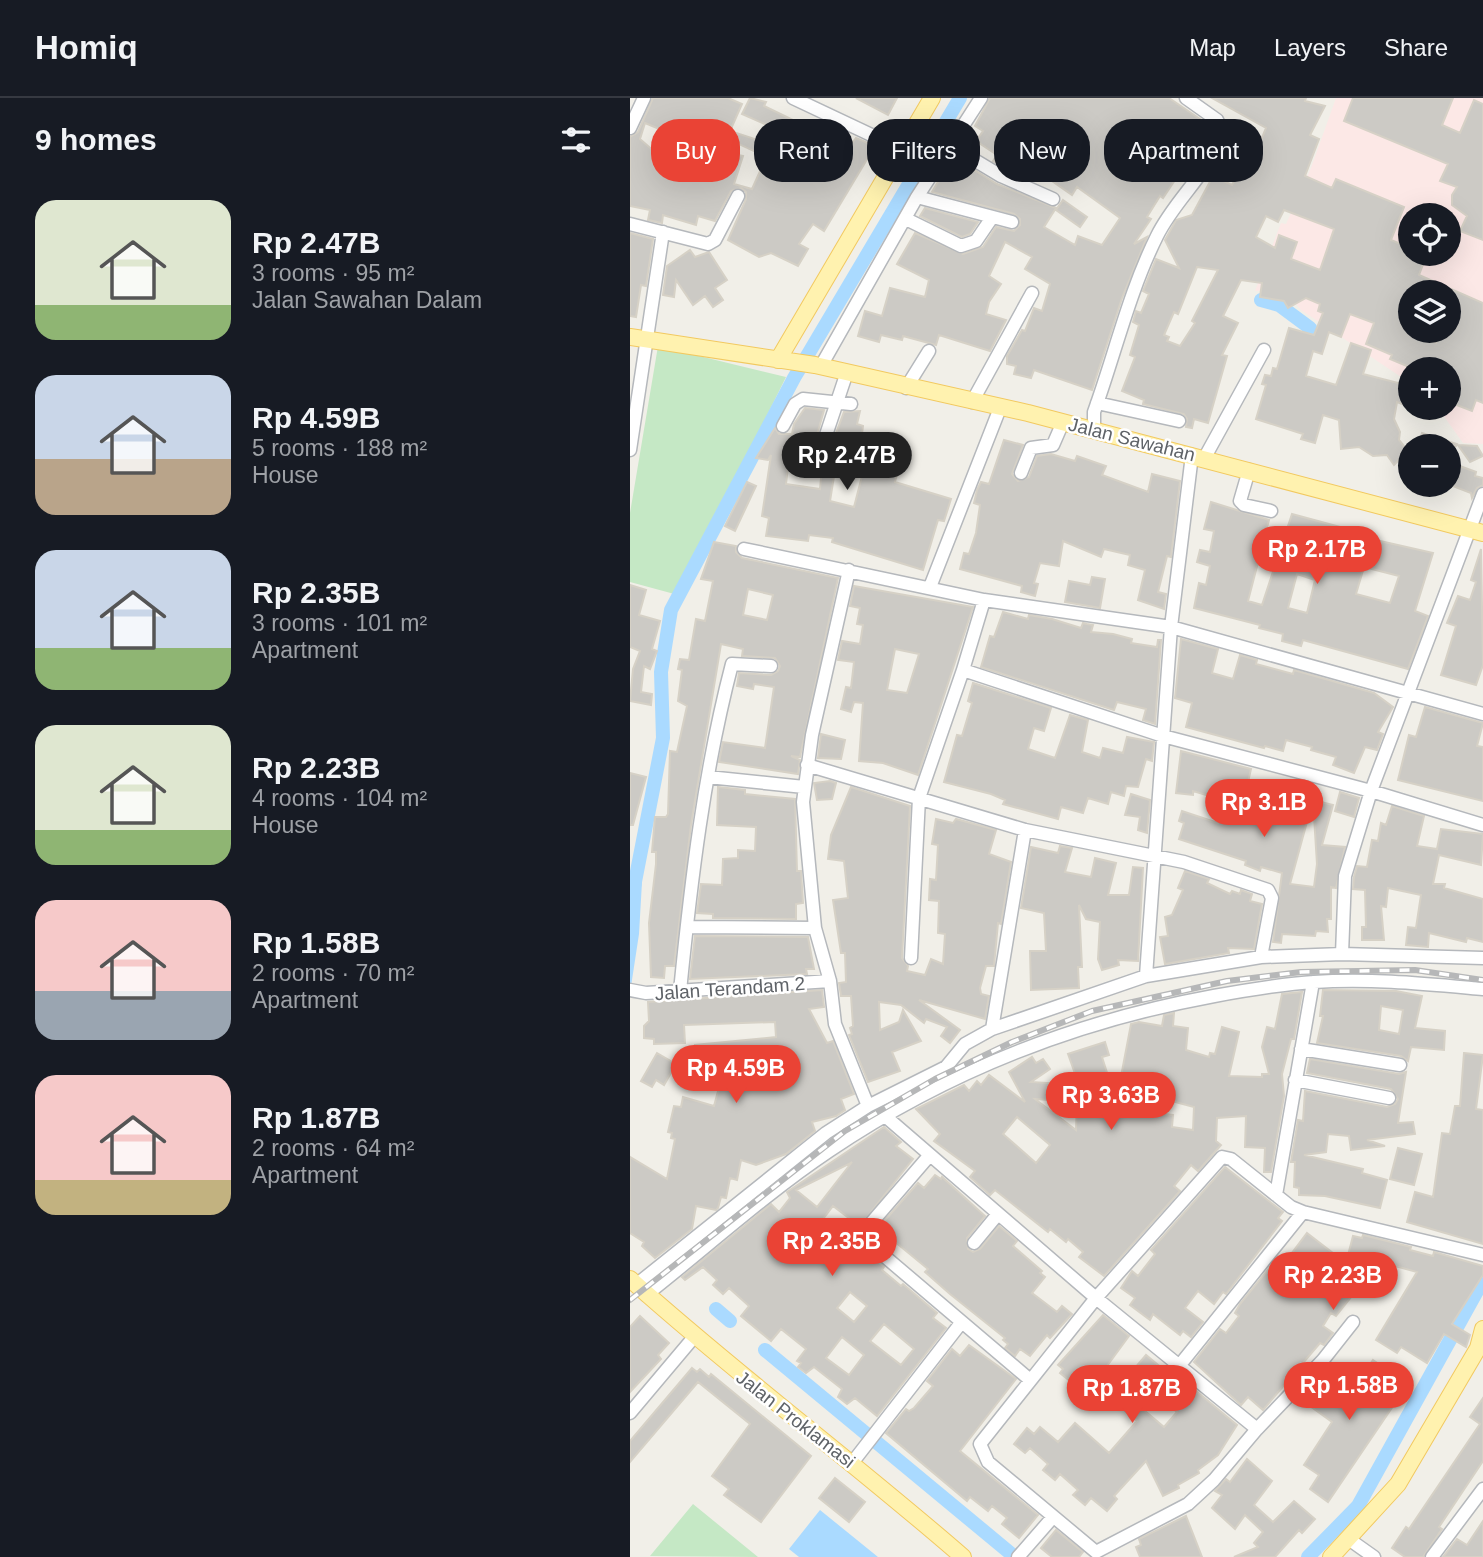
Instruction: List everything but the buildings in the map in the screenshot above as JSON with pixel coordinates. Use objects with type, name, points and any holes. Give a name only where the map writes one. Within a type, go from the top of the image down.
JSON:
[{"type":"main road","points":[[919,119],[932,98]]},
{"type":"main road","points":[[782,361],[882,182]]},
{"type":"main road","name":"Jalan Sawahan","points":[[630,337],[818,365],[1198,456],[1376,507],[1477,532]]},
{"type":"main road","name":"Jalan Proklamasi","points":[[637,1286],[694,1337],[852,1463],[963,1557]]},
{"type":"main road","points":[[1331,1557],[1350,1540],[1398,1484],[1480,1346],[1483,1329]]},
{"type":"street","points":[[630,128],[644,98]]},
{"type":"street","points":[[793,98],[867,132]]},
{"type":"street","points":[[968,119],[981,98]]},
{"type":"street","points":[[1094,430],[1097,403],[1143,266],[1158,233],[1205,166],[1223,133],[1217,120],[1186,98]]},
{"type":"street","points":[[980,163],[1001,176],[1054,199]]},
{"type":"street","points":[[818,365],[927,182]]},
{"type":"street","points":[[630,224],[679,239],[712,243],[738,196]]},
{"type":"street","points":[[917,197],[991,219],[1012,222]]},
{"type":"street","points":[[906,219],[961,246],[976,241],[991,219]]},
{"type":"street","points":[[630,450],[663,232]]},
{"type":"street","points":[[972,401],[1032,293]]},
{"type":"street","points":[[906,388],[929,351]]},
{"type":"street","points":[[1146,976],[1171,627],[1198,456],[1264,351]]},
{"type":"street","points":[[824,441],[848,372]]},
{"type":"street","points":[[783,426],[795,404],[803,399],[851,404]]},
{"type":"street","points":[[1097,403],[1179,421]]},
{"type":"street","points":[[930,587],[1000,408]]},
{"type":"street","points":[[1021,474],[1031,448],[1053,445],[1063,422]]},
{"type":"street","points":[[1249,470],[1240,501],[1244,505],[1271,511]]},
{"type":"street","points":[[1342,954],[1345,876],[1371,791],[1477,532],[1483,494]]},
{"type":"street","points":[[744,549],[984,600],[1171,627],[1483,714]]},
{"type":"street","points":[[849,570],[804,788],[815,929],[830,981],[835,1024],[868,1106]]},
{"type":"street","points":[[911,958],[919,798],[984,600]]},
{"type":"street","points":[[680,991],[716,725],[733,664],[771,666]]},
{"type":"street","points":[[963,670],[1163,736],[1371,791],[1483,825]]},
{"type":"street","points":[[807,765],[1025,830],[1184,862],[1268,890],[1272,898],[1261,957]]},
{"type":"street","points":[[708,777],[804,788]]},
{"type":"street","points":[[992,1029],[1025,830]]},
{"type":"street","points":[[687,926],[815,929]]},
{"type":"street","points":[[637,1286],[781,1167],[868,1106],[946,1067],[965,1044],[992,1029],[1146,976],[1261,957],[1342,954],[1483,958]]},
{"type":"street","name":"Jalan Terandam 2","points":[[636,992],[830,981]]},
{"type":"street","points":[[637,1286],[667,1278],[790,1179],[885,1116],[987,1063],[1124,1014],[1247,990],[1313,982],[1404,982],[1483,989]]},
{"type":"street","points":[[1276,1195],[1313,982]]},
{"type":"street","points":[[1301,1049],[1400,1065]]},
{"type":"street","points":[[1294,1080],[1389,1098]]},
{"type":"street","points":[[885,1116],[1096,1298],[1257,1429]]},
{"type":"street","points":[[929,1156],[866,1229],[863,1238],[1029,1379]]},
{"type":"street","points":[[1353,1322],[1323,1360],[1257,1429],[1214,1480],[1188,1504],[1098,1555],[988,1462],[981,1449],[983,1436],[1029,1379],[1096,1298],[1222,1157],[1231,1158],[1276,1195],[1303,1212],[1483,1255]]},
{"type":"street","points":[[1179,1366],[1303,1212]]},
{"type":"street","points":[[974,1243],[998,1214]]},
{"type":"street","points":[[852,1463],[961,1323]]},
{"type":"street","points":[[630,1413],[694,1337]]},
{"type":"street","points":[[1432,1557],[1483,1489]]},
{"type":"street","points":[[1020,1555],[1053,1517]]},
{"type":"street","points":[[1350,1540],[1374,1557]]},
{"type":"shaded area","points":[[1336,98],[1483,98],[1483,444],[1463,443],[1461,434],[1457,434],[1447,420],[1461,420],[1461,357],[1398,357],[1398,375],[1301,310],[1283,289],[1255,291],[1281,223],[1286,224],[1311,168]]},
{"type":"green space","points":[[658,346],[786,377],[678,595],[630,582],[630,513]]},
{"type":"green space","points":[[693,1504],[758,1557],[650,1556]]},
{"type":"water","points":[[634,874],[642,882],[639,934],[630,993],[630,884]]},
{"type":"water","points":[[820,1510],[878,1557],[799,1557],[789,1549]]},
{"type":"waterway","points":[[633,892],[663,738],[661,672],[671,610],[794,378],[960,98]]},
{"type":"waterway","points":[[1261,300],[1279,305],[1310,328]]},
{"type":"waterway","points":[[1308,1557],[1358,1506],[1481,1284]]},
{"type":"waterway","points":[[716,1309],[730,1321]]},
{"type":"waterway","points":[[765,1350],[1015,1557]]},
{"type":"railway","points":[[630,1300],[845,1131],[935,1079],[1012,1042],[1092,1011],[1227,981],[1301,972],[1415,970],[1483,980]]}]
